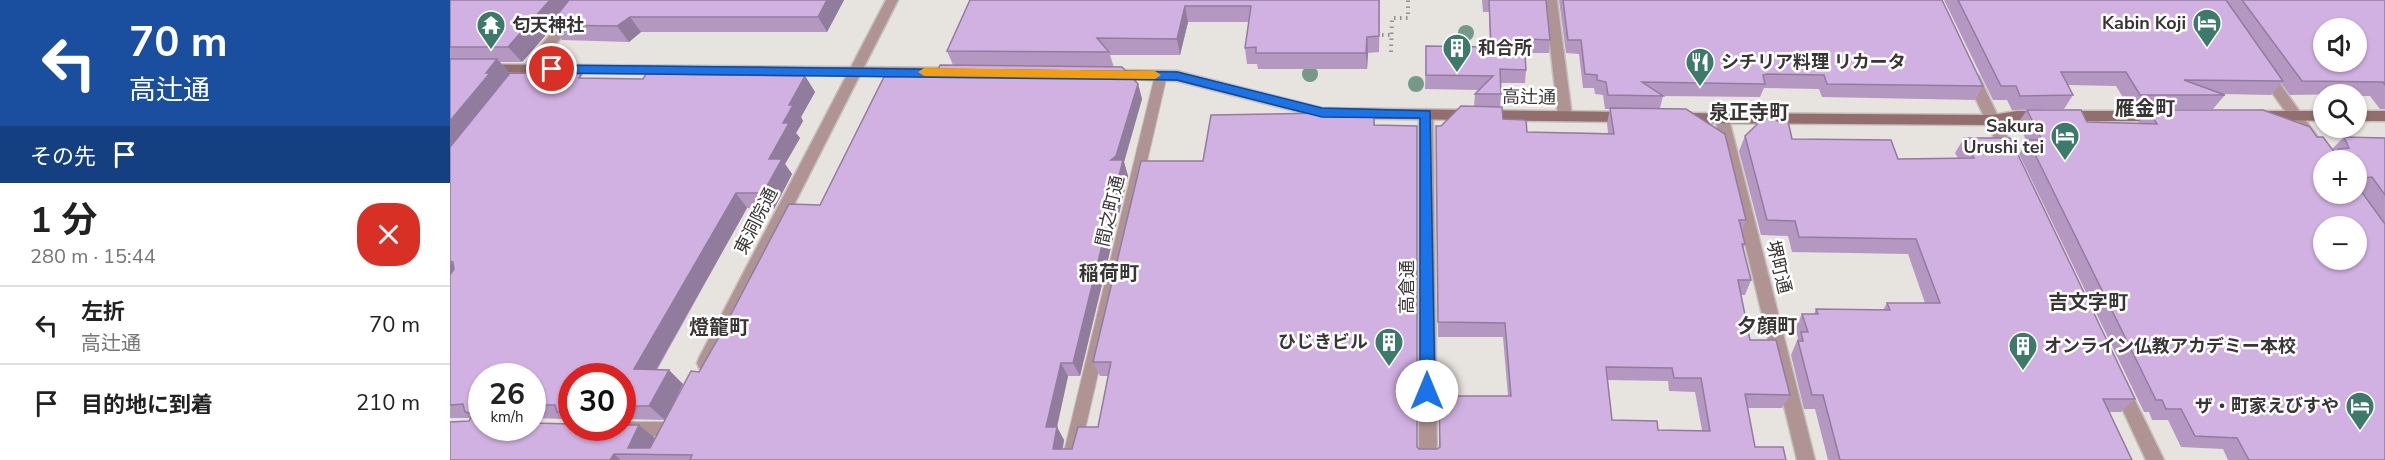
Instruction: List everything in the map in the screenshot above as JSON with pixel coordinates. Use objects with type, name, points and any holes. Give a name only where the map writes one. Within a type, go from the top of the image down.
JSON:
[{"type":"street","points":[[504,100],[585,0]]},
{"type":"street","name":"東洞院通","points":[[698,377],[892,0]]},
{"type":"street","points":[[1551,0],[1565,116]]},
{"type":"street","points":[[1966,62],[2019,174]]},
{"type":"street","points":[[2259,64],[2320,150]]},
{"type":"street","points":[[450,69],[973,73]]},
{"type":"street","name":"高辻通","points":[[1102,75],[1177,76],[1322,113],[1644,117]]},
{"type":"street","name":"高倉通","points":[[1426,114],[1428,460]]},
{"type":"street","points":[[1666,118],[1992,120],[2017,116],[2180,116]]},
{"type":"street","points":[[2249,116],[2313,116]]},
{"type":"street","points":[[2367,116],[2385,116]]},
{"type":"street","name":"堺町通","points":[[1722,119],[1806,460]]},
{"type":"street","points":[[2115,375],[2156,460]]},
{"type":"lane","name":"間之町通","points":[[1070,460],[1161,75]]},
{"type":"lane","points":[[636,428],[671,429]]},
{"type":"path","points":[[1391,52],[1392,18],[1408,18],[1408,0]]},
{"type":"path","points":[[1370,34],[1391,35]]},
{"type":"building","points":[[450,0],[550,0],[508,47],[450,47]]},
{"type":"building","points":[[569,0],[827,0],[818,17],[630,17],[617,26],[549,25]]},
{"type":"building","points":[[970,0],[1379,0],[1379,36],[1367,37],[1366,53],[1256,53],[1256,47],[1245,48],[1251,6],[1185,6],[1177,39],[1097,38],[1109,52],[947,51]]},
{"type":"building","points":[[1489,0],[1546,0],[1550,40],[1524,39],[1526,70],[1500,69],[1501,94],[1475,94],[1493,76],[1426,75],[1426,46],[1491,47]]},
{"type":"building","points":[[1563,0],[1942,0],[1983,86],[1827,84],[1824,75],[1767,74],[1763,75],[1765,84],[1642,82],[1663,96],[1608,95],[1606,82],[1597,80],[1597,75],[1585,74],[1581,40],[1568,40]]},
{"type":"building","points":[[1958,0],[2226,0],[2283,81],[2184,80],[2225,95],[2140,95],[2126,72],[2061,72],[2073,95],[2020,96],[2016,86],[2001,86]]},
{"type":"building","points":[[2242,0],[2385,0],[2385,85],[2383,82],[2302,81]]},
{"type":"building","points":[[450,59],[497,59],[486,73],[490,73],[450,121]]},
{"type":"building","points":[[940,65],[1122,67],[1138,84],[1116,156],[1111,160],[1123,160],[1073,363],[1061,363],[1046,427],[1057,427],[1053,449],[1072,449],[1078,427],[1098,427],[1111,362],[1093,362],[1141,161],[1203,161],[1211,115],[1329,113],[1374,117],[1374,125],[1417,126],[1417,447],[1437,449],[1440,447],[1439,396],[1511,396],[1505,323],[1438,322],[1436,126],[1441,126],[1461,106],[1502,107],[1503,119],[1526,120],[1527,132],[1614,134],[1610,108],[1686,109],[1725,134],[1746,220],[1739,220],[1751,280],[1738,280],[1750,340],[1776,340],[1790,395],[1745,394],[1755,447],[1783,447],[1786,460],[690,460],[692,455],[614,454],[610,460],[450,460],[450,422],[468,421],[468,441],[546,441],[546,423],[558,424],[558,441],[631,441],[628,448],[650,448],[691,371],[699,372],[719,337],[789,204],[820,205],[884,77],[936,75]],"holes":[[[1606,367],[1672,368],[1674,378],[1701,378],[1710,431],[1658,430],[1657,421],[1612,420]]]},
{"type":"building","points":[[510,73],[582,74],[579,78],[643,79],[646,74],[805,76],[789,105],[793,105],[783,123],[789,123],[769,159],[782,159],[763,193],[736,193],[636,366],[636,363],[558,363],[558,412],[555,405],[546,405],[546,363],[468,363],[468,413],[465,412],[463,404],[450,405],[450,275],[454,269],[453,262],[450,261],[450,147]]},
{"type":"building","points":[[1773,109],[1777,121],[1788,121],[1792,139],[1891,140],[1898,159],[1974,158],[1964,138],[2010,138],[2135,399],[2103,399],[2132,460],[1840,460],[1823,395],[1812,395],[1798,341],[1803,341],[1801,332],[1808,332],[1802,314],[1818,314],[1816,309],[1890,310],[1887,303],[1940,303],[1916,239],[1799,237],[1795,221],[1767,220],[1745,136]]},
{"type":"building","points":[[2027,110],[2081,110],[2087,122],[2157,124],[2148,110],[2263,110],[2310,127],[2313,138],[2324,138],[2333,150],[2313,150],[2313,204],[2367,204],[2367,199],[2385,224],[2385,460],[2249,460],[2237,438],[2195,436],[2181,409],[2166,409],[2162,400],[2156,400],[2028,140],[2042,140]]},
{"type":"building","points":[[2344,138],[2385,138],[2385,195],[2372,177],[2367,178],[2367,150],[2338,150],[2349,148]]},
{"type":"building","points":[[636,369],[669,370],[649,406],[636,406]]},
{"type":"slow traffic","points":[[924,72],[1155,75]]},
{"type":"place","name":"Kabin Koji","points":[[2207,48]]},
{"type":"place","name":"匂天神社","points":[[491,50]]},
{"type":"place","name":"和合所","points":[[1457,74]]},
{"type":"place","name":"シチリア料理 リカータ","points":[[1700,88]]},
{"type":"place","name":"Sakura Urushi tei","points":[[2065,162]]},
{"type":"place","name":"ひじきビル","points":[[1389,368]]},
{"type":"place","name":"オンライン仏教アカデミー本校","points":[[2023,372]]},
{"type":"place","name":"ザ・町家えびすや","points":[[2360,432]]},
{"type":"district","name":"雁金町","points":[[2145,108]]},
{"type":"district","name":"泉正寺町","points":[[1749,112]]},
{"type":"district","name":"稲荷町","points":[[1109,273]]},
{"type":"district","name":"吉文字町","points":[[2088,302]]},
{"type":"district","name":"夕顔町","points":[[1767,326]]},
{"type":"district","name":"燈籠町","points":[[719,327]]},
{"type":"route","points":[[552,69],[1177,76],[1322,113],[1426,114],[1427,391]]}]
